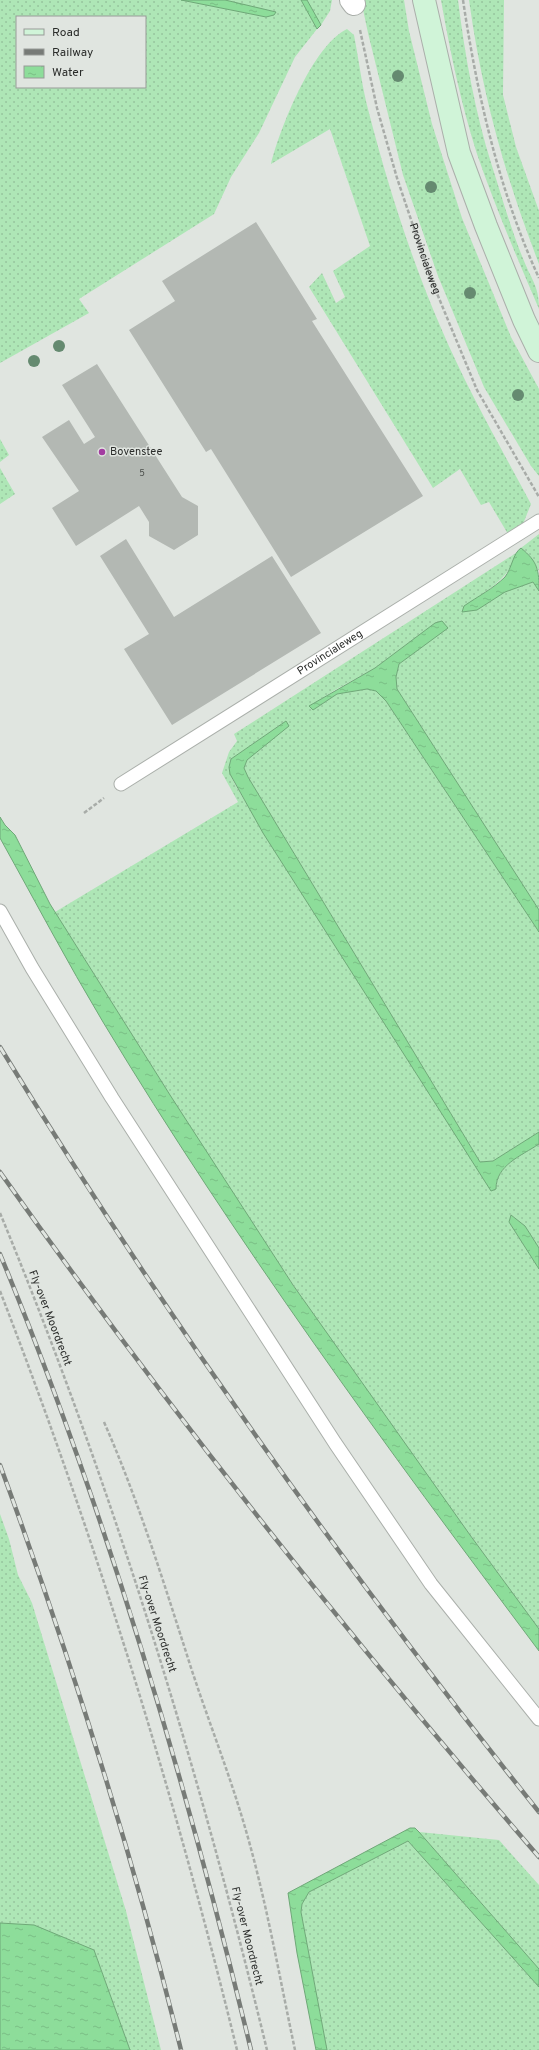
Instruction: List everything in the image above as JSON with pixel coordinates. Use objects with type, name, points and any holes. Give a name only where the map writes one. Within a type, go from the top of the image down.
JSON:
[{"type":"main road","points":[[424,0],[459,153],[486,226],[524,320],[539,351]]},
{"type":"lane","name":"Provincialeweg","points":[[121,784],[539,521]]},
{"type":"lane","points":[[0,911],[32,968],[112,1098],[335,1443],[431,1584],[539,1719]]},
{"type":"path","points":[[463,0],[469,40],[482,101],[502,175],[511,207],[539,278]]},
{"type":"path","name":"Provincialeweg","points":[[352,2],[385,136],[397,178],[431,279],[478,390],[539,497]]},
{"type":"path","name":"Fly-over Moordrecht","points":[[0,1213],[45,1326],[81,1423],[143,1605],[194,1772],[267,2050]]},
{"type":"path","points":[[0,1291],[84,1520],[141,1694],[194,1881],[237,2050]]},
{"type":"path","points":[[104,1422],[128,1478],[158,1563],[186,1653],[220,1750],[244,1825],[270,1927],[294,2050]]},
{"type":"shaded area","points":[[0,0],[301,0],[317,29],[295,57],[259,133],[231,177],[214,214],[79,299],[89,313],[0,363]]},
{"type":"shaded area","points":[[307,0],[332,0],[330,11],[321,25]]},
{"type":"shaded area","points":[[361,0],[404,0],[409,31],[432,124],[462,218],[511,337],[539,389],[539,476],[531,466],[484,387],[438,276],[403,175]]},
{"type":"shaded area","points":[[441,0],[458,0],[467,63],[480,125],[519,249],[538,295],[539,309],[514,251],[477,154],[456,77]]},
{"type":"shaded area","points":[[469,0],[504,0],[503,95],[516,147],[539,211],[539,264],[505,167],[496,134],[474,35]]},
{"type":"shaded area","points":[[347,29],[354,35],[364,94],[392,195],[430,302],[451,351],[484,417],[531,504],[523,524],[508,534],[489,502],[481,505],[460,469],[433,488],[309,287],[322,273],[336,303],[345,297],[333,271],[370,246],[330,129],[271,164],[275,149],[290,110],[310,69],[334,38]]},
{"type":"shaded area","points":[[0,439],[9,455],[0,462]]},
{"type":"shaded area","points":[[0,468],[15,494],[0,504]]},
{"type":"shaded area","points":[[539,534],[539,571],[528,554],[521,548]]},
{"type":"shaded area","points":[[516,553],[508,571],[502,578],[465,606],[462,611],[477,610],[505,592],[533,582],[539,591],[539,910],[397,689],[396,677],[399,664],[447,628],[435,623],[375,668],[310,706],[313,710],[337,694],[367,689],[376,691],[386,701],[539,932],[539,1132],[493,1161],[480,1162],[244,768],[247,760],[286,721],[231,759],[230,770],[232,779],[243,798],[496,1189],[497,1181],[505,1167],[517,1157],[539,1144],[539,1248],[525,1226],[511,1215],[509,1222],[539,1269],[539,1629],[415,1459],[294,1286],[203,1147],[55,912],[238,802],[222,773],[229,752],[237,741],[234,734]]},
{"type":"shaded area","points":[[0,1514],[9,1539],[18,1575],[32,1603],[126,1911],[161,2050],[130,2050],[94,1950],[0,1923]]},
{"type":"shaded area","points":[[419,1832],[499,1840],[539,1885],[539,1969]]},
{"type":"shaded area","points":[[408,1841],[539,1987],[539,2050],[327,2050],[301,1912],[302,1904],[309,1892]]},
{"type":"water","points":[[181,0],[225,0],[276,12],[274,15],[266,17]]},
{"type":"water","points":[[301,0],[307,0],[321,25],[317,29]]},
{"type":"water","points":[[521,548],[534,562],[539,577],[539,591],[533,582],[505,592],[477,610],[462,612],[464,606],[491,589],[505,577],[516,553]]},
{"type":"water","points":[[442,621],[448,628],[399,664],[396,677],[397,689],[539,910],[539,932],[386,701],[376,691],[367,689],[337,694],[313,710],[309,706],[375,668],[435,623]]},
{"type":"water","points":[[286,721],[289,726],[247,760],[244,768],[480,1162],[493,1161],[539,1132],[539,1144],[517,1157],[505,1167],[497,1181],[496,1189],[491,1191],[263,833],[230,774],[229,767],[231,759]]},
{"type":"water","points":[[0,817],[5,825],[15,835],[50,904],[170,1095],[293,1285],[470,1535],[539,1629],[539,1651],[313,1342],[205,1184],[153,1104],[103,1022],[0,838]]},
{"type":"water","points":[[511,1215],[525,1226],[539,1248],[539,1269],[509,1222]]},
{"type":"water","points":[[410,1828],[415,1828],[419,1832],[539,1969],[539,1987],[408,1841],[309,1892],[302,1904],[301,1912],[327,2050],[316,2050],[297,1953],[288,1893]]},
{"type":"water","points":[[0,1923],[34,1925],[94,1950],[130,2050],[0,2050]]},
{"type":"building","points":[[256,222],[317,319],[312,321],[423,496],[291,577],[211,449],[206,452],[129,330],[175,301],[162,281]]},
{"type":"building","name":"Bovenstee","points":[[97,364],[182,497],[198,506],[198,535],[174,550],[149,536],[149,522],[139,506],[76,546],[52,508],[79,491],[42,437],[69,420],[84,444],[95,437],[62,385]]},
{"type":"building","points":[[126,539],[174,617],[272,556],[321,633],[172,725],[124,649],[149,634],[100,556]]},
{"type":"railway","points":[[0,1047],[62,1147],[126,1245],[258,1438],[395,1627],[539,1812]]},
{"type":"railway","points":[[0,1172],[128,1348],[261,1521],[398,1690],[539,1857]]},
{"type":"railway","points":[[0,1254],[39,1351],[75,1449],[109,1547],[141,1647],[199,1848],[251,2050]]},
{"type":"railway","points":[[0,1465],[51,1609],[121,1828],[181,2050]]},
{"type":"place","name":"Bovenstee","points":[[102,452]]}]
